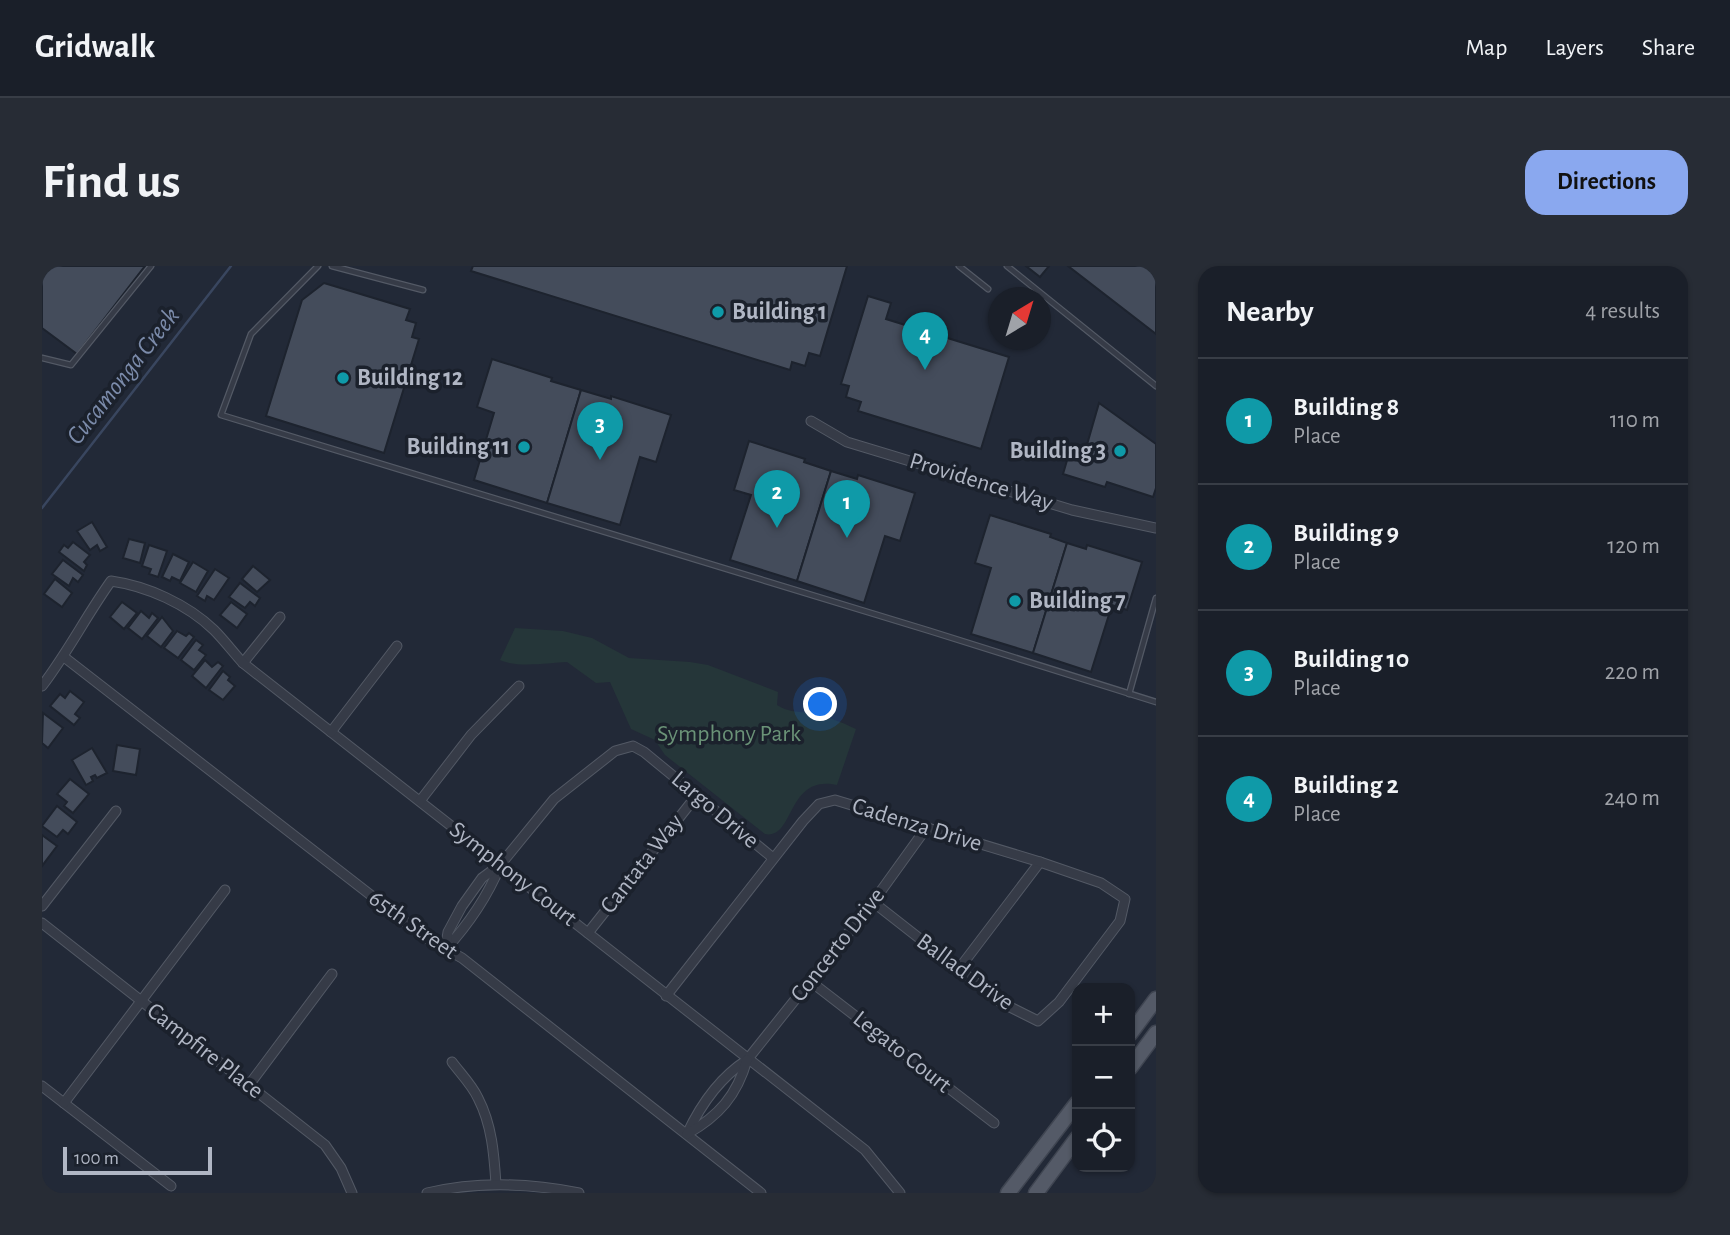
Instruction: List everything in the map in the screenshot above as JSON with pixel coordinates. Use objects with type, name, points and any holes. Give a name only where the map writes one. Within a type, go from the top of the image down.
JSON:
[{"type":"main road","points":[[1135,1027],[1156,999]]},
{"type":"main road","points":[[1135,1061],[1156,1033]]},
{"type":"main road","points":[[1009,1193],[1072,1109]]},
{"type":"main road","points":[[1036,1193],[1072,1145]]},
{"type":"street","name":"Providence Way","points":[[811,421],[847,442],[1072,510],[1156,528]]},
{"type":"street","name":"Symphony Court","points":[[64,657],[91,608],[111,581],[137,585],[192,613],[214,629],[243,663],[865,1150],[901,1193]]},
{"type":"street","points":[[243,663],[280,617]]},
{"type":"street","points":[[331,732],[397,646]]},
{"type":"street","points":[[42,686],[64,657]]},
{"type":"street","name":"65th Street","points":[[64,657],[415,930],[445,951],[462,958],[761,1193]]},
{"type":"street","points":[[420,801],[471,735],[519,686]]},
{"type":"street","name":"Largo Drive","points":[[445,951],[457,938],[493,883],[500,864],[554,799],[615,751],[633,746],[644,752],[774,858]]},
{"type":"street","name":"Cantata Way","points":[[588,933],[697,795]]},
{"type":"street","name":"Cadenza Drive","points":[[666,996],[819,804],[835,800],[1040,862],[1101,883],[1125,899]]},
{"type":"street","points":[[42,906],[116,811]]},
{"type":"street","name":"Concerto Drive","points":[[687,1134],[699,1110],[729,1072],[747,1060],[873,902],[927,827]]},
{"type":"street","points":[[958,970],[1040,862]]},
{"type":"street","points":[[64,1103],[225,890]]},
{"type":"street","name":"Ballad Drive","points":[[873,902],[1002,1003],[1038,1021],[1059,1002],[1120,921],[1125,899]]},
{"type":"street","name":"Campfire Place","points":[[42,923],[325,1145],[341,1168],[352,1193]]},
{"type":"street","points":[[249,1085],[332,974]]},
{"type":"street","name":"Legato Court","points":[[810,981],[994,1123]]},
{"type":"street","name":"Concerto Drive","points":[[687,1134],[710,1121],[741,1082],[747,1060]]},
{"type":"street","points":[[452,1062],[478,1096],[487,1118],[493,1142],[496,1184]]},
{"type":"street","points":[[42,1086],[171,1186]]},
{"type":"street","points":[[427,1193],[496,1184],[546,1187],[579,1193]]},
{"type":"lane","points":[[42,358],[71,365],[151,266]]},
{"type":"lane","points":[[318,266],[251,334],[221,415],[1156,702]]},
{"type":"lane","points":[[332,266],[423,290]]},
{"type":"lane","points":[[959,266],[988,289]]},
{"type":"lane","points":[[1007,266],[1156,386]]},
{"type":"lane","points":[[1129,694],[1156,598]]},
{"type":"green space","name":"Symphony Park","points":[[515,628],[563,631],[592,638],[629,658],[708,665],[778,692],[777,705],[785,709],[821,715],[856,729],[837,785],[820,784],[808,789],[782,827],[775,833],[765,834],[665,755],[655,740],[631,729],[610,682],[596,683],[567,662],[524,664],[500,660]]},
{"type":"building","points":[[42,266],[145,266],[77,354],[42,328]]},
{"type":"building","name":"Building 1","points":[[473,266],[847,266],[820,356],[809,353],[805,366],[792,362],[790,370],[471,271]]},
{"type":"building","points":[[1026,266],[1049,266],[1040,277]]},
{"type":"building","points":[[1068,266],[1156,266],[1156,334]]},
{"type":"building","name":"Building 12","points":[[324,283],[410,309],[406,320],[416,323],[412,337],[419,339],[384,453],[266,416],[302,300]]},
{"type":"building","points":[[868,296],[891,303],[886,319],[1009,357],[981,449],[858,411],[861,402],[846,397],[849,386],[841,384]]},
{"type":"building","name":"Building 11","points":[[492,359],[581,390],[547,503],[474,480],[494,413],[477,407]]},
{"type":"building","points":[[581,390],[611,399],[611,396],[671,415],[656,462],[640,457],[620,525],[547,503]]},
{"type":"building","name":"Building 3","points":[[1099,403],[1156,444],[1156,488],[1153,497],[1107,482],[1105,487],[1063,474],[1068,457],[1082,462]]},
{"type":"building","points":[[749,441],[805,459],[804,462],[831,471],[797,581],[730,560],[751,495],[734,490]]},
{"type":"building","points":[[831,471],[857,479],[858,475],[915,493],[900,541],[885,536],[864,603],[797,581]]},
{"type":"building","name":"Building 7","points":[[990,515],[1051,534],[1050,537],[1067,543],[1033,653],[971,634],[991,568],[975,563]]},
{"type":"building","points":[[92,522],[107,547],[100,551],[97,545],[90,550],[77,531]]},
{"type":"building","points":[[129,539],[145,543],[140,563],[123,558]]},
{"type":"building","points":[[73,542],[90,555],[84,562],[87,565],[84,571],[59,552],[64,545],[68,548]]},
{"type":"building","points":[[1067,543],[1086,549],[1087,545],[1142,562],[1127,610],[1112,605],[1091,672],[1033,653]]},
{"type":"building","points":[[149,545],[167,551],[158,577],[149,574],[151,569],[142,566]]},
{"type":"building","points":[[173,554],[189,562],[180,581],[172,577],[170,581],[162,577]]},
{"type":"building","points":[[63,560],[83,575],[78,582],[73,578],[69,586],[52,574]]},
{"type":"building","points":[[193,562],[208,571],[196,592],[180,583]]},
{"type":"building","points":[[253,566],[270,580],[257,592],[242,579]]},
{"type":"building","points":[[215,569],[229,578],[214,600],[207,596],[205,601],[197,596]]},
{"type":"building","points":[[55,579],[72,593],[62,607],[44,594]]},
{"type":"building","points":[[240,583],[260,598],[255,606],[250,602],[245,608],[229,597]]},
{"type":"building","points":[[122,602],[137,613],[124,629],[110,617]]},
{"type":"building","points":[[231,602],[247,614],[237,628],[220,615]]},
{"type":"building","points":[[141,611],[149,618],[152,613],[158,618],[142,639],[128,628]]},
{"type":"building","points":[[162,617],[173,631],[161,647],[147,636]]},
{"type":"building","points":[[177,631],[186,636],[189,633],[194,637],[178,658],[164,648]]},
{"type":"building","points":[[196,640],[203,645],[199,650],[206,655],[194,670],[181,660]]},
{"type":"building","points":[[205,660],[212,667],[218,662],[223,666],[206,688],[192,676]]},
{"type":"building","points":[[223,671],[235,686],[223,700],[209,690]]},
{"type":"building","points":[[70,691],[84,702],[75,714],[80,718],[74,725],[50,706],[60,694],[65,698]]},
{"type":"building","points":[[43,713],[63,728],[48,748],[42,743]]},
{"type":"building","points":[[117,745],[140,749],[136,775],[113,771]]},
{"type":"building","points":[[92,748],[107,773],[97,778],[95,775],[91,777],[93,781],[86,785],[72,760]]},
{"type":"building","points":[[70,779],[89,794],[73,813],[64,806],[67,802],[57,794]]},
{"type":"building","points":[[57,806],[77,822],[68,834],[63,830],[57,837],[42,826]]},
{"type":"building","points":[[42,835],[57,846],[42,866]]},
{"type":"waterway","name":"Cucamonga Creek","points":[[42,508],[231,266]]},
{"type":"place","name":"Building 1","points":[[718,312]]},
{"type":"place","name":"Building 2","points":[[925,370]]},
{"type":"place","name":"Building 12","points":[[343,378]]},
{"type":"place","name":"Building 11","points":[[524,447]]},
{"type":"place","name":"Building 3","points":[[1120,451]]},
{"type":"place","name":"Building 10","points":[[600,460]]},
{"type":"place","name":"Building 9","points":[[777,528]]},
{"type":"place","name":"Building 8","points":[[847,538]]},
{"type":"place","name":"Building 7","points":[[1015,601]]}]
